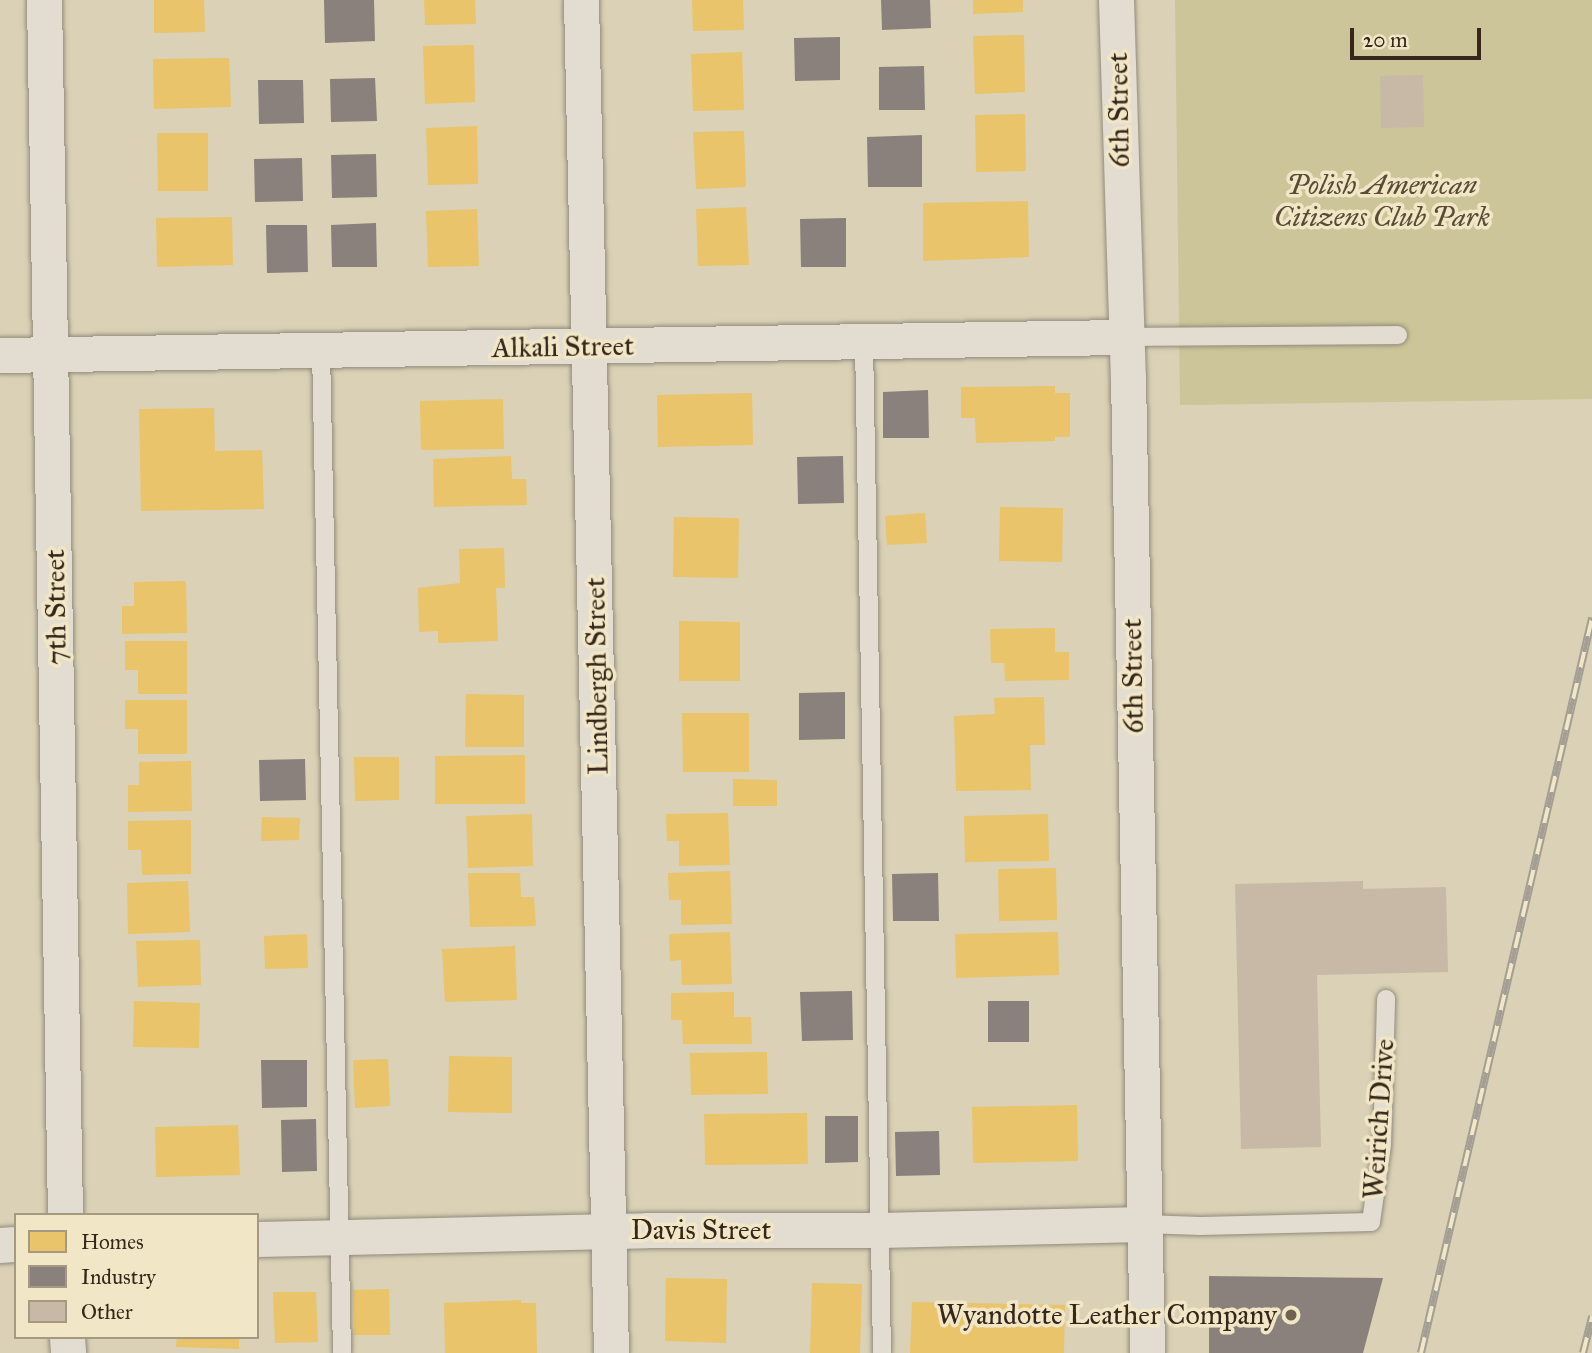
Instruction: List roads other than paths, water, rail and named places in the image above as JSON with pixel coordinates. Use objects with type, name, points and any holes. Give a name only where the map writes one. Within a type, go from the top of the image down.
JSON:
[{"type":"street","name":"7th Street","points":[[44,0],[65,1213]]},
{"type":"street","name":"Lindbergh Street","points":[[581,0],[611,1353]]},
{"type":"street","name":"6th Street","points":[[1116,0],[1126,337],[1147,1353]]},
{"type":"street","name":"Alkali Street","points":[[0,355],[1126,337]]},
{"type":"street","name":"Davis Street","points":[[259,1239],[1144,1224]]},
{"type":"lane","points":[[1126,337],[1398,335]]},
{"type":"lane","points":[[864,342],[882,1353]]},
{"type":"lane","points":[[321,350],[342,1353]]},
{"type":"lane","name":"Weirich Drive","points":[[1144,1224],[1199,1226],[1371,1222],[1382,1145],[1385,999]]},
{"type":"railway","points":[[1421,1353],[1592,618]]},
{"type":"railway","points":[[1583,1353],[1592,1316]]},
{"type":"place","name":"Wyandotte Leather Company","points":[[1291,1315]]},
{"type":"park label","name":"Polish American Citizens Club Park","points":[[1382,201]]}]
